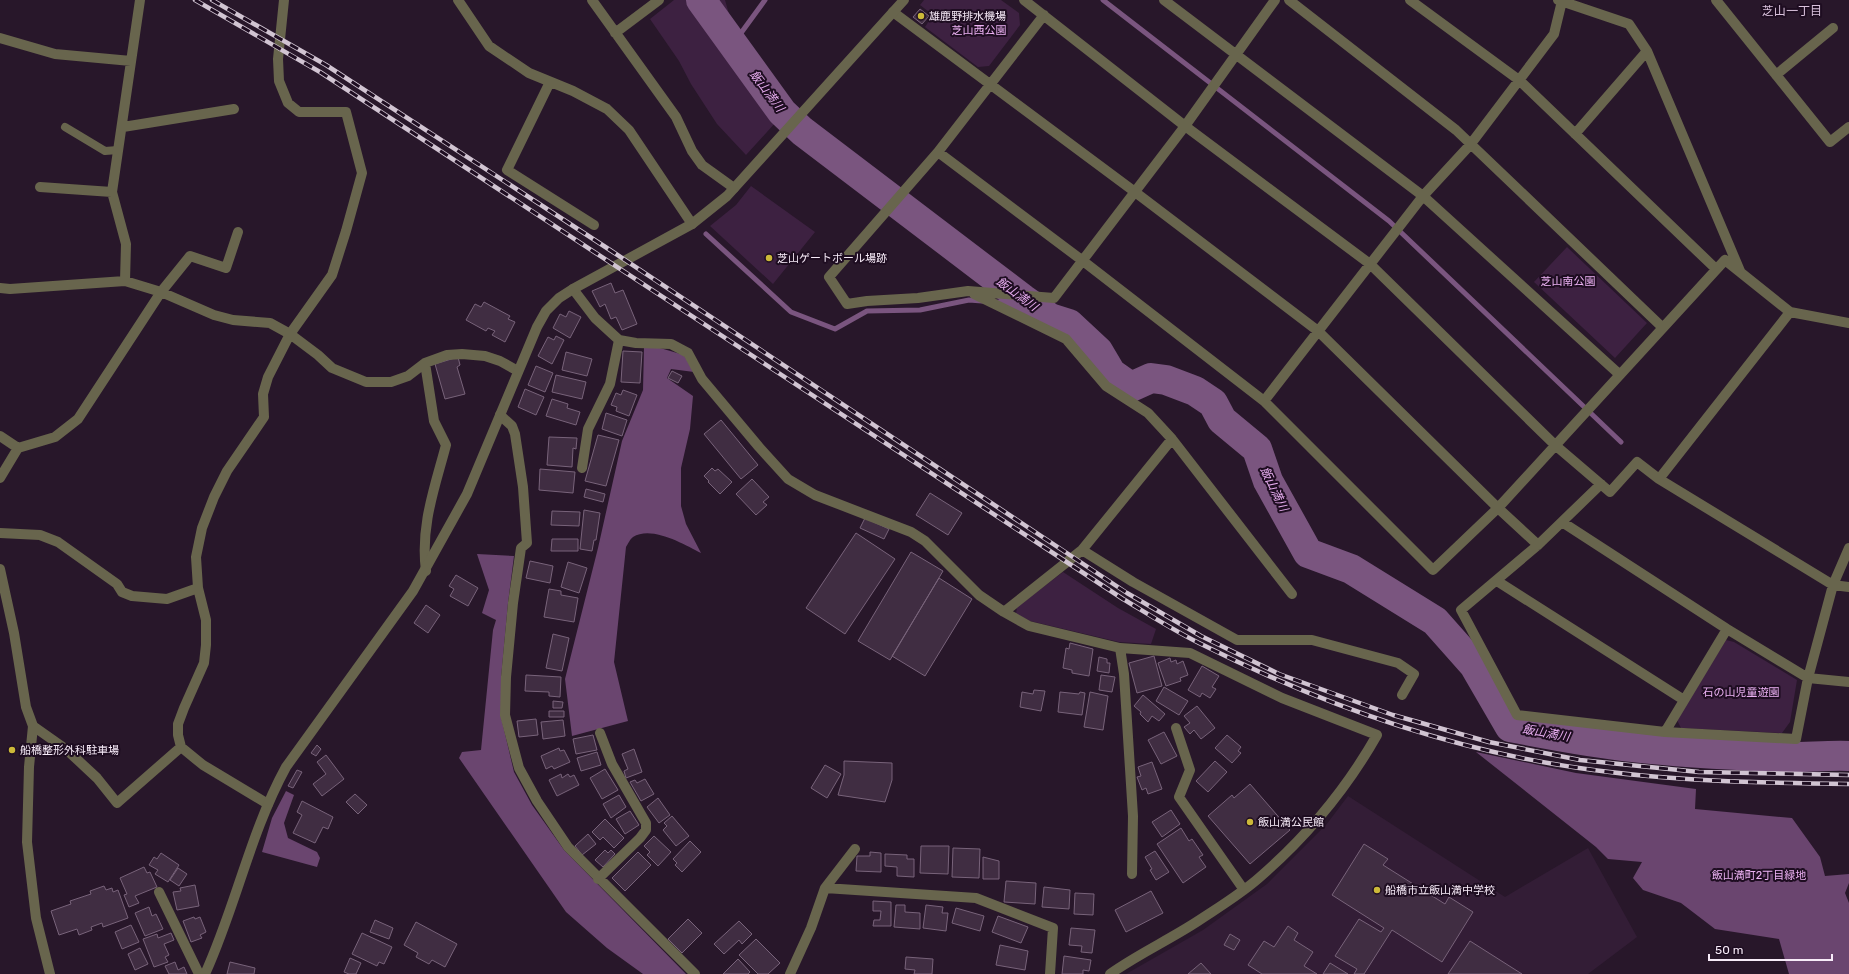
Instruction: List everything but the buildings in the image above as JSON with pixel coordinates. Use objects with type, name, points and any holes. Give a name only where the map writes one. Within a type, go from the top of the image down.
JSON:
[{"type":"street","points":[[125,281],[126,244],[112,192],[123,127],[140,0]]},
{"type":"street","points":[[268,804],[203,765],[181,747],[178,735],[178,724],[204,663],[206,620],[198,588],[196,557],[202,528],[214,496],[227,471],[264,417],[263,394],[268,377],[290,334],[332,275],[362,173],[346,112],[299,112],[288,103],[278,81],[278,59],[284,0]]},
{"type":"street","points":[[458,0],[489,46],[529,73],[573,91],[607,109],[629,130],[692,224]]},
{"type":"street","points":[[592,0],[676,117],[692,151],[702,165],[734,188]]},
{"type":"street","points":[[615,33],[659,0]]},
{"type":"street","points":[[206,974],[216,952],[260,821],[286,767],[409,598],[426,571],[467,494],[537,327],[546,312],[559,298],[573,289],[692,224],[713,208],[734,188],[904,0]]},
{"type":"street","points":[[1024,0],[1185,126],[1370,264],[1555,445],[1610,492],[1636,462],[1659,479],[1834,585],[1849,586]]},
{"type":"street","points":[[1164,0],[1423,196],[1619,374]]},
{"type":"street","points":[[1044,15],[938,152],[829,277],[847,304],[867,301],[918,298],[968,291],[1054,298],[1185,126],[1275,0]]},
{"type":"street","points":[[1289,0],[1456,130],[1662,327]]},
{"type":"street","points":[[1410,0],[1519,80],[1716,270]]},
{"type":"street","points":[[1716,0],[1830,142],[1849,127]]},
{"type":"street","points":[[1264,401],[1423,196],[1470,145],[1554,34],[1560,1],[1629,24],[1647,51],[1741,273]]},
{"type":"street","points":[[893,12],[990,86],[1135,192],[1318,332],[1498,508],[1538,545]]},
{"type":"street","points":[[1776,75],[1833,28]]},
{"type":"street","points":[[0,38],[55,54],[131,61]]},
{"type":"street","points":[[1575,134],[1647,51]]},
{"type":"street","points":[[550,82],[507,170],[594,225]]},
{"type":"street","points":[[123,127],[234,109]]},
{"type":"street","points":[[938,152],[1083,261],[1264,401],[1433,570],[1498,508],[1662,327],[1725,260],[1790,312],[1849,322]]},
{"type":"street","points":[[40,187],[112,192]]},
{"type":"street","points":[[0,478],[18,448],[55,437],[78,419],[161,292],[190,256],[226,268],[238,232]]},
{"type":"street","points":[[0,288],[10,289],[125,281],[161,292],[214,315],[233,320],[270,324],[290,334],[318,355],[332,368],[366,382],[391,382],[408,376],[425,363],[447,355],[462,354],[485,356],[500,361],[518,371]]},
{"type":"street","points":[[573,289],[595,318],[619,340],[636,343],[671,344],[688,353],[702,379],[759,448],[788,479],[815,495],[911,532],[925,542],[979,595],[1004,612],[1030,626],[1120,648],[1190,653],[1282,698],[1377,735],[1346,783],[1319,819],[1260,877],[1244,890],[1197,922],[1150,947],[1110,974]]},
{"type":"street","points":[[968,291],[1066,339],[1106,386],[1148,413],[1172,439],[1292,594]]},
{"type":"street","points":[[1659,479],[1790,312]]},
{"type":"street","points":[[582,468],[588,429],[610,384],[619,340]]},
{"type":"street","points":[[425,363],[434,421],[446,445],[424,530],[423,552],[426,571]]},
{"type":"street","points":[[500,415],[512,426],[515,434],[523,487],[527,543],[521,548],[513,603],[506,678],[505,715],[519,768],[537,802],[568,847],[695,974]]},
{"type":"street","points":[[0,436],[18,448]]},
{"type":"street","points":[[1004,612],[1082,550],[1172,439]]},
{"type":"street","points":[[1601,484],[1538,545],[1461,610],[1517,715],[1665,732],[1796,739],[1808,678],[1834,585],[1849,548]]},
{"type":"street","points":[[1562,522],[1727,629],[1808,678],[1849,682]]},
{"type":"street","points":[[0,533],[40,535],[58,542],[117,584],[122,592],[132,596],[155,596],[167,599],[198,588]]},
{"type":"street","points":[[1082,550],[1133,582],[1237,640],[1312,640],[1398,663],[1414,674],[1402,695]]},
{"type":"street","points":[[0,569],[14,633],[26,707],[33,726],[29,767],[27,842],[36,918],[50,974]]},
{"type":"street","points":[[1497,581],[1684,700]]},
{"type":"street","points":[[1665,732],[1727,629]]},
{"type":"street","points":[[1120,648],[1124,674],[1133,816],[1132,874]]},
{"type":"street","points":[[33,726],[67,750],[97,778],[117,803],[181,747]]},
{"type":"street","points":[[1176,728],[1190,770],[1179,798],[1244,890]]},
{"type":"street","points":[[598,878],[640,838],[646,830],[646,823],[612,764],[600,733]]},
{"type":"street","points":[[790,974],[811,928],[826,888],[855,849]]},
{"type":"street","points":[[826,888],[976,898],[1053,928],[1050,974]]},
{"type":"street","points":[[159,892],[199,974]]},
{"type":"lane","points":[[65,127],[105,151],[118,150]]},
{"type":"shaded area","name":"船橋市立飯山満中学校","points":[[1348,796],[1505,897],[1588,848],[1637,937],[1588,974],[1126,974],[1203,930],[1267,884],[1326,825]]},
{"type":"green space","points":[[674,0],[687,0],[776,122],[746,155],[717,124],[691,84],[679,61],[650,19]]},
{"type":"green space","points":[[712,0],[725,0],[733,28]]},
{"type":"green space","name":"芝山西公園","points":[[924,0],[1001,0],[1019,13],[1020,25],[989,66],[978,67],[925,27],[933,15],[920,5]]},
{"type":"green space","name":"芝山ゲートボール場跡","points":[[751,186],[815,232],[773,284],[710,226],[736,205]]},
{"type":"green space","name":"芝山南公園","points":[[1567,247],[1647,323],[1615,358],[1534,282]]},
{"type":"green space","points":[[644,347],[660,348],[684,355],[694,372],[671,369],[667,378],[693,396],[690,429],[681,468],[681,506],[686,524],[701,553],[677,541],[658,534],[640,534],[630,540],[626,547],[614,662],[628,721],[572,736],[565,679],[598,548],[622,441],[643,390]]},
{"type":"green space","points":[[477,554],[514,556],[501,678],[501,717],[514,772],[532,805],[564,850],[686,974],[643,974],[607,948],[566,912],[459,758],[462,752],[481,750],[493,630],[496,620],[482,613],[489,590]]},
{"type":"green space","points":[[1063,572],[1118,608],[1156,629],[1151,644],[1119,642],[1030,621],[1016,614],[1017,607]]},
{"type":"green space","name":"石の山児童遊園","points":[[1726,640],[1734,642],[1797,680],[1790,722],[1782,733],[1681,728],[1677,720]]},
{"type":"green space","name":"飯山満町2丁目緑地","points":[[1476,752],[1576,773],[1696,789],[1695,809],[1792,818],[1820,857],[1825,876],[1849,874],[1849,883],[1845,893],[1849,903],[1849,974],[1789,974],[1779,939],[1715,929],[1681,903],[1643,890],[1633,878],[1642,862],[1608,859],[1596,847]]},
{"type":"green space","points":[[286,791],[294,795],[284,823],[288,838],[317,852],[320,858],[317,867],[262,852],[272,818]]},
{"type":"waterway","name":"飯山満川","points":[[701,0],[782,112],[802,131],[1023,299],[1050,318],[1069,324],[1098,351],[1111,373],[1131,387],[1151,378],[1166,380],[1195,391],[1213,403],[1222,420],[1257,449],[1268,481],[1308,553],[1351,569],[1435,621],[1474,665],[1510,727],[1587,741],[1670,751],[1779,757],[1849,756]]},
{"type":"waterway","points":[[733,44],[765,0]]},
{"type":"waterway","points":[[1103,0],[1389,221],[1621,442]]},
{"type":"waterway","points":[[706,234],[791,312],[835,329],[867,311],[920,310],[969,300],[982,301]]},
{"type":"waterway","points":[[996,302],[1030,304]]},
{"type":"railway","points":[[195,0],[320,72],[1123,599],[1189,638],[1244,665],[1337,704],[1384,721],[1432,736],[1530,760],[1579,768],[1679,779],[1849,784]]},
{"type":"railway","points":[[212,0],[326,65],[610,250],[1127,593],[1201,636],[1279,674],[1393,715],[1489,742],[1580,760],[1699,772],[1849,775]]},
{"type":"place","name":"雄鹿野排水機場","points":[[921,16]]},
{"type":"place","name":"芝山ゲートボール場跡","points":[[769,258]]},
{"type":"place","name":"船橋整形外科駐車場","points":[[12,750]]},
{"type":"place","name":"飯山満公民館","points":[[1250,822]]},
{"type":"place","name":"船橋市立飯山満中学校","points":[[1377,890]]},
{"type":"district","name":"芝山一丁目","points":[[1792,11]]}]
